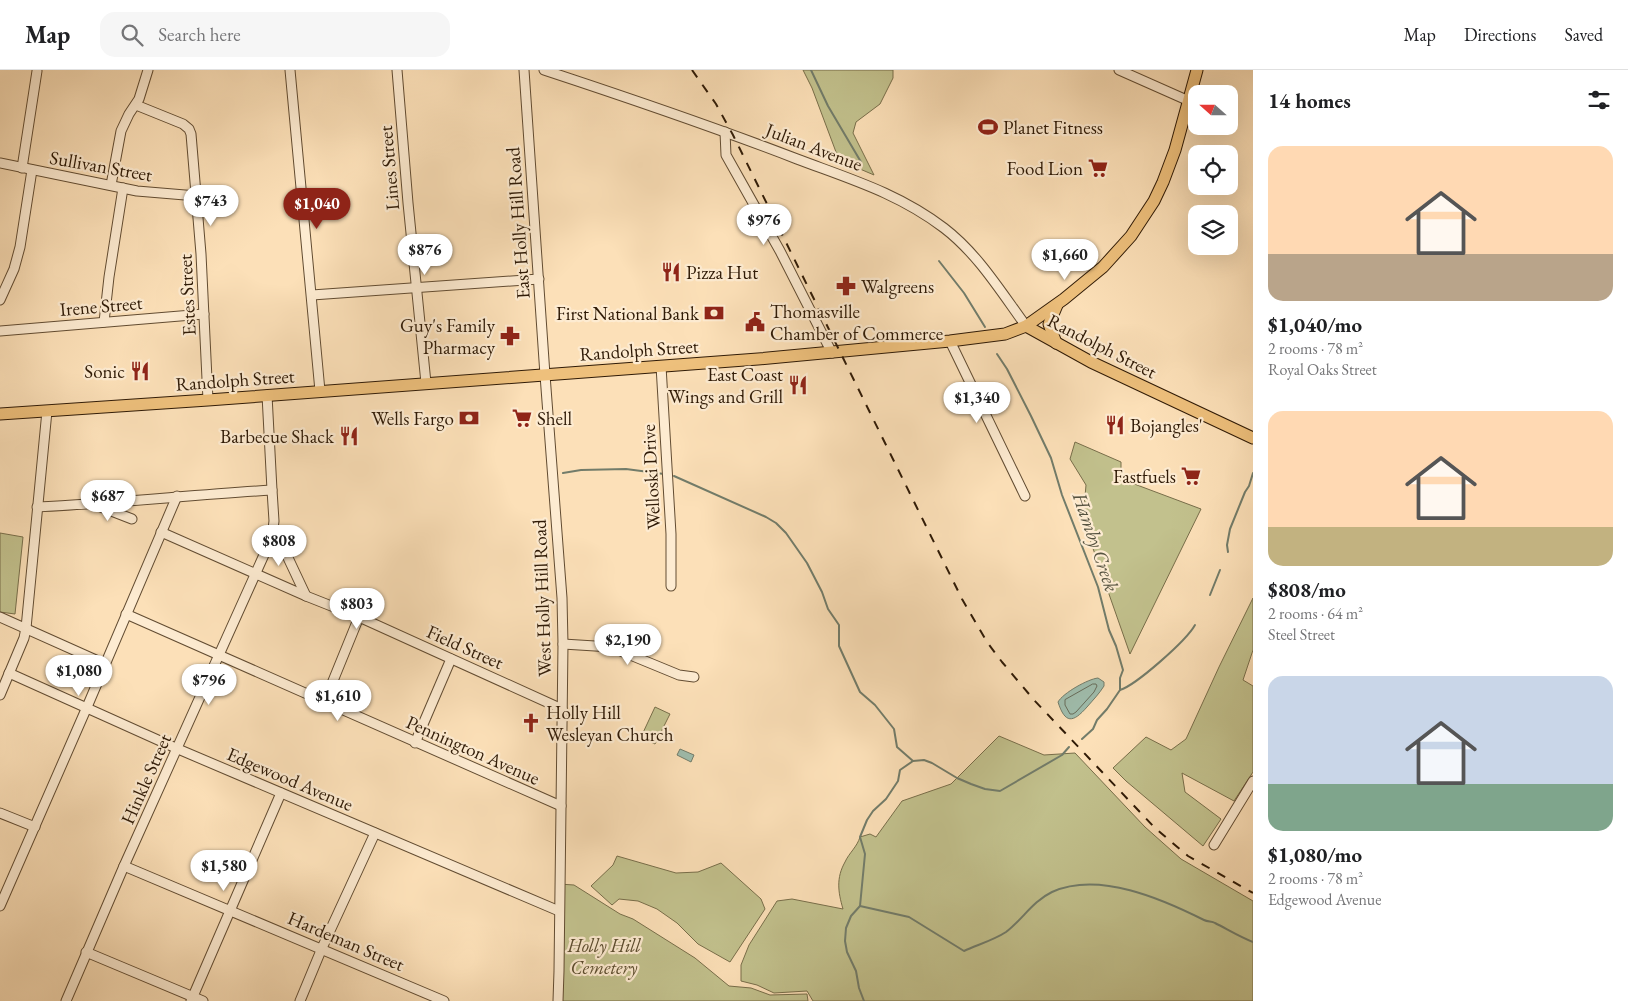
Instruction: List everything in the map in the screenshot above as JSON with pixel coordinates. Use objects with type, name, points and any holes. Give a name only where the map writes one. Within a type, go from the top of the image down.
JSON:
[{"type":"main road","points":[[1194,85],[1198,70]]},
{"type":"main road","points":[[1026,326],[1058,304],[1103,267],[1131,236],[1163,182],[1175,150],[1188,104]]},
{"type":"main road","points":[[1056,343],[1049,324],[1058,304]]},
{"type":"main road","name":"Randolph Street","points":[[0,414],[832,353],[1005,334],[1026,326],[1091,362],[1253,438]]},
{"type":"street","points":[[111,185],[121,131],[129,114],[136,105],[148,70]]},
{"type":"street","points":[[290,70],[320,391]]},
{"type":"street","name":"Lines Street","points":[[397,70],[426,383]]},
{"type":"street","name":"East Holly Hill Road","points":[[524,70],[544,375]]},
{"type":"street","name":"Julian Avenue","points":[[544,70],[725,132],[880,190],[913,206],[959,241],[994,280],[1026,326]]},
{"type":"street","points":[[1119,70],[1188,101]]},
{"type":"street","points":[[0,300],[14,269],[20,247],[37,71]]},
{"type":"street","name":"Estes Street","points":[[136,105],[166,115],[183,124],[189,129],[193,142],[208,400]]},
{"type":"street","points":[[725,132],[726,155],[780,251],[832,353]]},
{"type":"street","name":"Sullivan Street","points":[[0,163],[145,192],[197,196]]},
{"type":"street","points":[[104,322],[123,188]]},
{"type":"street","points":[[312,295],[539,279]]},
{"type":"street","name":"Irene Street","points":[[0,331],[204,314]]},
{"type":"street","points":[[950,341],[1026,496]]},
{"type":"street","name":"Welloski Drive","points":[[662,366],[671,534],[671,586]]},
{"type":"street","name":"West Holly Hill Road","points":[[544,375],[562,595],[558,1001]]},
{"type":"street","name":"Hinkle Street","points":[[66,1001],[124,866],[272,537],[274,528],[267,395]]},
{"type":"street","points":[[0,695],[24,638],[26,628],[47,411]]},
{"type":"street","points":[[37,506],[93,504],[272,490]]},
{"type":"street","points":[[0,906],[177,496]]},
{"type":"street","points":[[93,504],[132,519]]},
{"type":"street","points":[[274,528],[306,596]]},
{"type":"street","name":"Field Street","points":[[161,532],[306,596],[359,617],[562,709]]},
{"type":"street","name":"Pennington Avenue","points":[[126,614],[561,806]]},
{"type":"street","points":[[0,617],[105,664]]},
{"type":"street","points":[[324,703],[359,617]]},
{"type":"street","points":[[563,644],[610,647],[679,675],[694,677]]},
{"type":"street","points":[[415,743],[451,659]]},
{"type":"street","name":"Edgewood Avenue","points":[[9,673],[281,793],[559,911]]},
{"type":"street","points":[[1214,844],[1253,781]]},
{"type":"street","points":[[192,999],[281,793]]},
{"type":"street","points":[[0,813],[35,827]]},
{"type":"street","points":[[300,1001],[322,948],[375,833]]},
{"type":"street","name":"Hardeman Street","points":[[124,866],[444,1001]]},
{"type":"street","points":[[86,952],[192,999],[203,1001]]},
{"type":"green space","points":[[803,70],[893,70],[893,78],[880,104],[856,122],[853,133],[874,175],[839,160],[812,88]]},
{"type":"green space","points":[[1075,442],[1121,462],[1121,479],[1201,509],[1130,654],[1083,520],[1086,485],[1070,459]]},
{"type":"green space","points":[[0,533],[23,537],[15,614],[0,612]]},
{"type":"green space","points":[[1253,598],[1253,650],[1243,680],[1253,686],[1253,772],[1234,801],[1182,773],[1185,792],[1221,819],[1203,846],[1113,768],[1146,737],[1171,750],[1186,739]]},
{"type":"green space","points":[[655,707],[670,714],[655,744],[641,737]]},
{"type":"green space","points":[[999,736],[1044,755],[1075,753],[1145,827],[1181,859],[1253,901],[1253,1001],[813,1001],[807,991],[774,993],[757,985],[741,981],[741,965],[749,945],[777,901],[792,899],[843,909],[839,891],[840,874],[860,837],[870,834],[876,837],[902,801],[951,784]]},
{"type":"green space","points":[[617,856],[676,873],[698,872],[721,863],[761,899],[765,909],[730,962],[698,944],[677,923],[657,909],[638,901],[619,899],[612,905],[591,886],[613,865]]},
{"type":"green space","name":"Holly Hill Cemetery","points":[[559,884],[574,885],[620,914],[633,919],[695,958],[729,986],[751,988],[770,995],[807,994],[808,1001],[558,1001]]},
{"type":"water","points":[[1098,678],[1104,682],[1104,686],[1098,694],[1078,716],[1070,719],[1067,717],[1058,702],[1061,698],[1076,687]]},
{"type":"water","points":[[680,749],[694,755],[691,762],[677,755]]},
{"type":"waterway","name":"Hamby Creek","points":[[811,70],[828,106],[861,162]]},
{"type":"waterway","name":"Hamby Creek","points":[[939,261],[964,293],[985,327]]},
{"type":"waterway","name":"Hamby Creek","points":[[997,354],[1007,369],[1051,458],[1062,495],[1098,587],[1109,630],[1123,670],[1120,678],[1120,690],[1097,720],[1093,729],[1082,739]]},
{"type":"waterway","points":[[563,473],[581,470],[626,469],[664,474]]},
{"type":"waterway","points":[[1228,552],[1227,545],[1230,529],[1253,473]]},
{"type":"waterway","points":[[674,476],[766,517],[776,523],[786,533],[807,563],[822,592],[828,609],[839,625],[839,646],[860,692],[875,705],[894,729],[897,747],[913,761]]},
{"type":"waterway","points":[[1210,595],[1220,570]]},
{"type":"waterway","points":[[1120,690],[1137,680],[1160,662],[1182,641],[1195,625]]},
{"type":"waterway","name":"Hamby Creek","points":[[864,1001],[845,941],[846,928],[851,916],[860,906],[865,854],[860,837],[873,811],[886,799],[898,781],[900,770],[913,761],[924,760],[971,784],[985,789],[1000,791],[1062,755],[1069,747]]},
{"type":"waterway","points":[[860,906],[909,917],[964,951],[1006,932],[1033,905],[1052,892],[1070,886],[1110,886],[1150,896],[1204,920],[1214,922],[1253,942]]},
{"type":"railway","points":[[692,70],[716,104],[733,135],[962,599],[987,642],[1034,700],[1155,828],[1188,856],[1253,893]]},
{"type":"place","name":"Planet Fitness","points":[[988,127]]},
{"type":"place","name":"Food Lion","points":[[1098,168]]},
{"type":"place","name":"Pizza Hut","points":[[671,272]]},
{"type":"place","name":"Walgreens","points":[[846,286]]},
{"type":"place","name":"First National Bank","points":[[714,313]]},
{"type":"place","name":"Thomasville Chamber of Commerce","points":[[755,322]]},
{"type":"place","name":"Guy's Family Pharmacy","points":[[510,336]]},
{"type":"place","name":"Sonic","points":[[140,371]]},
{"type":"place","name":"East Coast Wings and Grill","points":[[798,385]]},
{"type":"place","name":"Wells Fargo","points":[[469,418]]},
{"type":"place","name":"Shell","points":[[522,418]]},
{"type":"place","name":"Bojangles'","points":[[1115,425]]},
{"type":"place","name":"Barbecue Shack","points":[[349,436]]},
{"type":"place","name":"Fastfuels","points":[[1191,476]]},
{"type":"place","name":"Holly Hill Wesleyan Church","points":[[531,723]]}]
